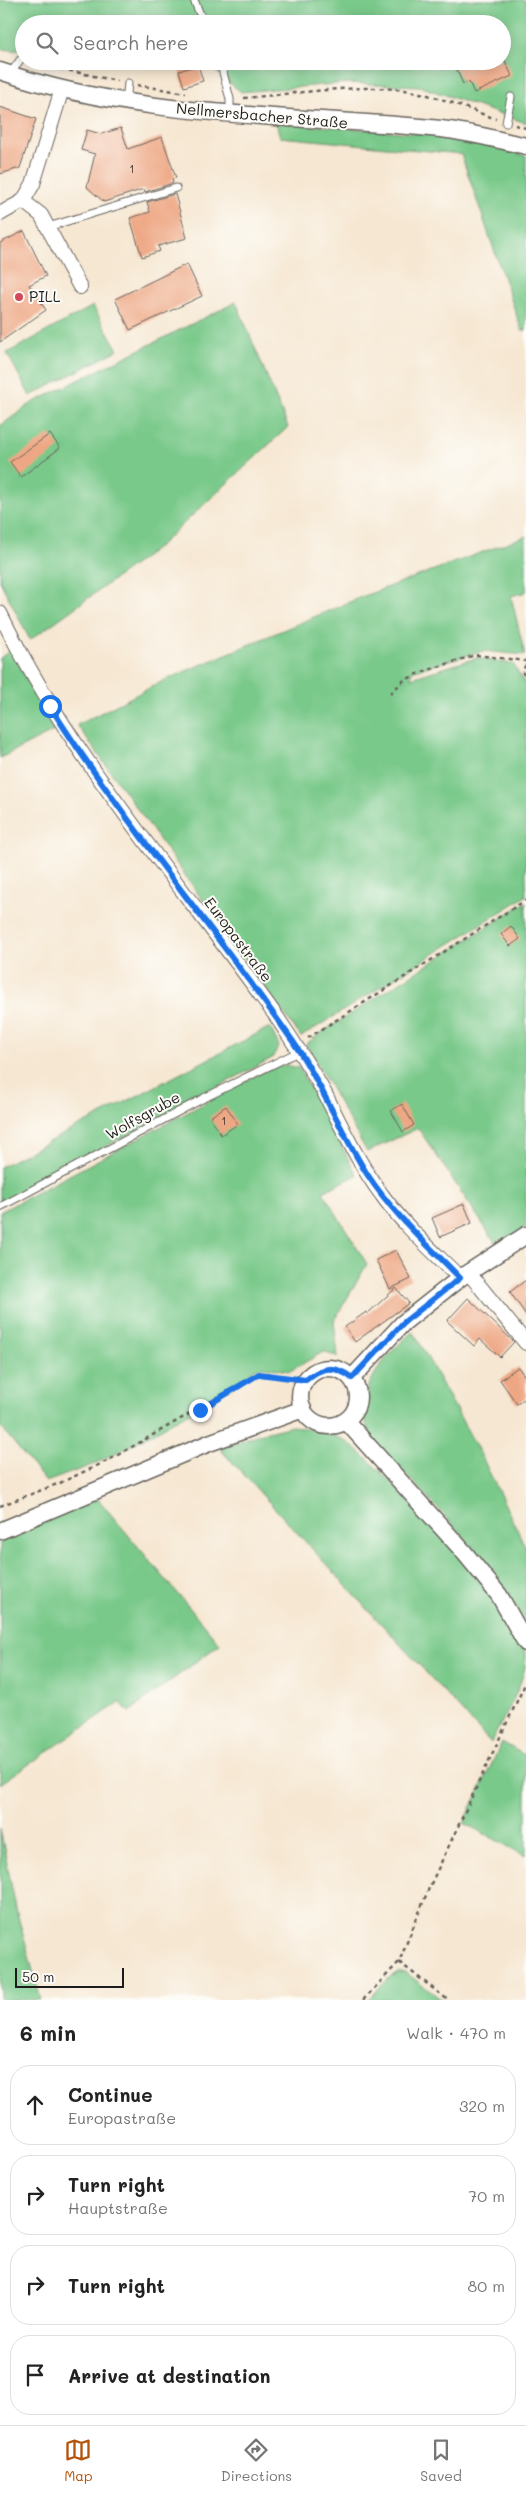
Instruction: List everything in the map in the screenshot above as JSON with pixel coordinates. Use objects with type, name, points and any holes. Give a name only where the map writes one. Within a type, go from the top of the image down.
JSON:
[{"type":"street","name":"Nellmersbacher Straße","points":[[5,72],[62,89],[126,103],[230,107],[442,129],[526,146]]},
{"type":"street","points":[[0,214],[23,201],[33,184],[62,89]]},
{"type":"street","points":[[23,201],[37,211],[48,227],[80,287]]},
{"type":"street","name":"Europastraße","points":[[0,613],[50,706],[73,743],[129,822],[298,1048],[366,1172],[382,1196],[401,1220],[464,1275],[525,1341]]},
{"type":"street","points":[[352,1378],[403,1323],[464,1275],[526,1235]]},
{"type":"street","points":[[329,1368],[342,1370],[352,1378],[358,1389],[358,1401],[354,1412],[346,1421],[334,1426],[321,1425],[310,1419],[303,1409],[301,1389],[306,1380],[316,1371],[329,1368]]},
{"type":"street","points":[[0,1531],[209,1443],[303,1409]]},
{"type":"street","points":[[346,1421],[463,1551],[499,1595],[526,1642]]},
{"type":"lane","points":[[194,0],[200,15]]},
{"type":"lane","points":[[222,70],[230,107]]},
{"type":"lane","points":[[126,103],[128,83]]},
{"type":"lane","points":[[506,123],[511,97]]},
{"type":"lane","points":[[48,227],[176,188]]},
{"type":"lane","name":"Wolfsgrube","points":[[0,1207],[298,1048]]},
{"type":"path","points":[[66,70],[194,94]]},
{"type":"path","points":[[230,107],[354,90],[393,90],[419,92],[506,123],[526,128]]},
{"type":"path","points":[[390,694],[403,681],[422,672],[475,655],[526,663],[522,671],[526,679]]},
{"type":"path","points":[[298,1048],[526,900]]},
{"type":"path","points":[[0,1506],[60,1483],[110,1460],[259,1374],[306,1380]]},
{"type":"path","points":[[363,2000],[399,1962],[429,1888],[526,1682]]},
{"type":"path","points":[[399,1962],[448,2000]]},
{"type":"green space","points":[[0,0],[526,0],[526,123],[419,86],[347,83],[241,92],[214,70],[511,70],[511,15],[15,15],[15,50],[0,49]]},
{"type":"green space","points":[[276,123],[455,136],[526,156],[526,330],[522,331],[461,154],[280,137]]},
{"type":"green space","points":[[236,302],[288,427],[156,549],[30,640],[0,581],[0,426],[32,403]]},
{"type":"green space","points":[[93,306],[118,350],[30,396],[7,353]]},
{"type":"green space","points":[[526,536],[526,592],[511,596],[525,655],[483,651],[412,671],[411,678],[476,658],[513,664],[526,685],[526,896],[301,1037],[77,725],[165,680],[361,597]]},
{"type":"green space","points":[[11,650],[54,731],[0,758],[0,658]]},
{"type":"green space","points":[[526,902],[526,1227],[497,1245],[418,1128],[367,1152],[306,1044]]},
{"type":"green space","points":[[270,1027],[279,1046],[272,1058],[0,1203],[0,1167]]},
{"type":"green space","points":[[286,1065],[299,1068],[357,1175],[323,1192],[367,1264],[334,1321],[338,1357],[323,1352],[290,1371],[264,1367],[255,1369],[232,1387],[132,1445],[92,1465],[46,1482],[0,1426],[0,1212],[269,1069]]},
{"type":"green space","points":[[411,1333],[414,1333],[481,1455],[526,1548],[526,1625],[511,1599],[476,1551],[374,1441],[367,1425],[364,1410],[371,1382],[388,1356]]},
{"type":"green space","points":[[292,1426],[343,1439],[364,1456],[448,1543],[477,1577],[518,1636],[526,1657],[525,1667],[518,1689],[491,1743],[220,1449],[259,1434]]},
{"type":"green space","points":[[98,1499],[220,1644],[129,1712],[120,1702],[0,1784],[0,1539]]},
{"type":"green space","points":[[502,1742],[526,1756],[526,1856],[464,1823]]},
{"type":"green space","points":[[0,1829],[17,1913],[41,2000],[0,2000]]},
{"type":"green space","points":[[398,1972],[405,1972],[442,2000],[367,2000],[390,1977]]},
{"type":"building","points":[[200,70],[203,81],[184,87],[179,71]]},
{"type":"building","points":[[457,70],[509,70],[512,76],[474,93],[469,82],[463,84]]},
{"type":"building","points":[[0,107],[36,119],[20,168],[0,174]]},
{"type":"building","points":[[121,128],[128,149],[162,137],[176,178],[172,179],[173,183],[145,192],[144,189],[104,202],[87,187],[95,154],[81,150],[87,130],[101,134]]},
{"type":"building","points":[[175,194],[187,238],[158,246],[160,251],[142,257],[130,218],[150,212],[147,202]]},
{"type":"building","points":[[24,231],[46,276],[29,285],[46,310],[0,342],[0,243]]},
{"type":"building","points":[[187,264],[202,296],[130,330],[115,299]]},
{"type":"building","points":[[50,434],[60,448],[21,477],[10,462]]},
{"type":"building","points":[[511,926],[520,939],[510,946],[501,934]]},
{"type":"building","points":[[402,1104],[414,1125],[403,1132],[391,1111]]},
{"type":"building","points":[[226,1106],[238,1124],[221,1135],[210,1117]]},
{"type":"building","points":[[464,1204],[472,1223],[440,1237],[432,1218]]},
{"type":"building","points":[[396,1250],[411,1279],[390,1289],[376,1260]]},
{"type":"building","points":[[526,1280],[526,1315],[510,1292]]},
{"type":"building","points":[[396,1288],[409,1303],[355,1342],[345,1327],[366,1312],[367,1314]]},
{"type":"building","points":[[468,1298],[514,1342],[500,1357],[480,1339],[474,1346],[447,1321]]},
{"type":"building","points":[[518,1367],[526,1378],[526,1398],[517,1404],[500,1380]]},
{"type":"place","name":"PILL","points":[[19,297]]},
{"type":"route","points":[[50,706],[73,743],[129,822],[245,974],[296,1046],[366,1172],[382,1196],[401,1220],[460,1278],[403,1323],[352,1378],[342,1370],[329,1368],[316,1371],[306,1380],[259,1374],[200,1410]]}]
